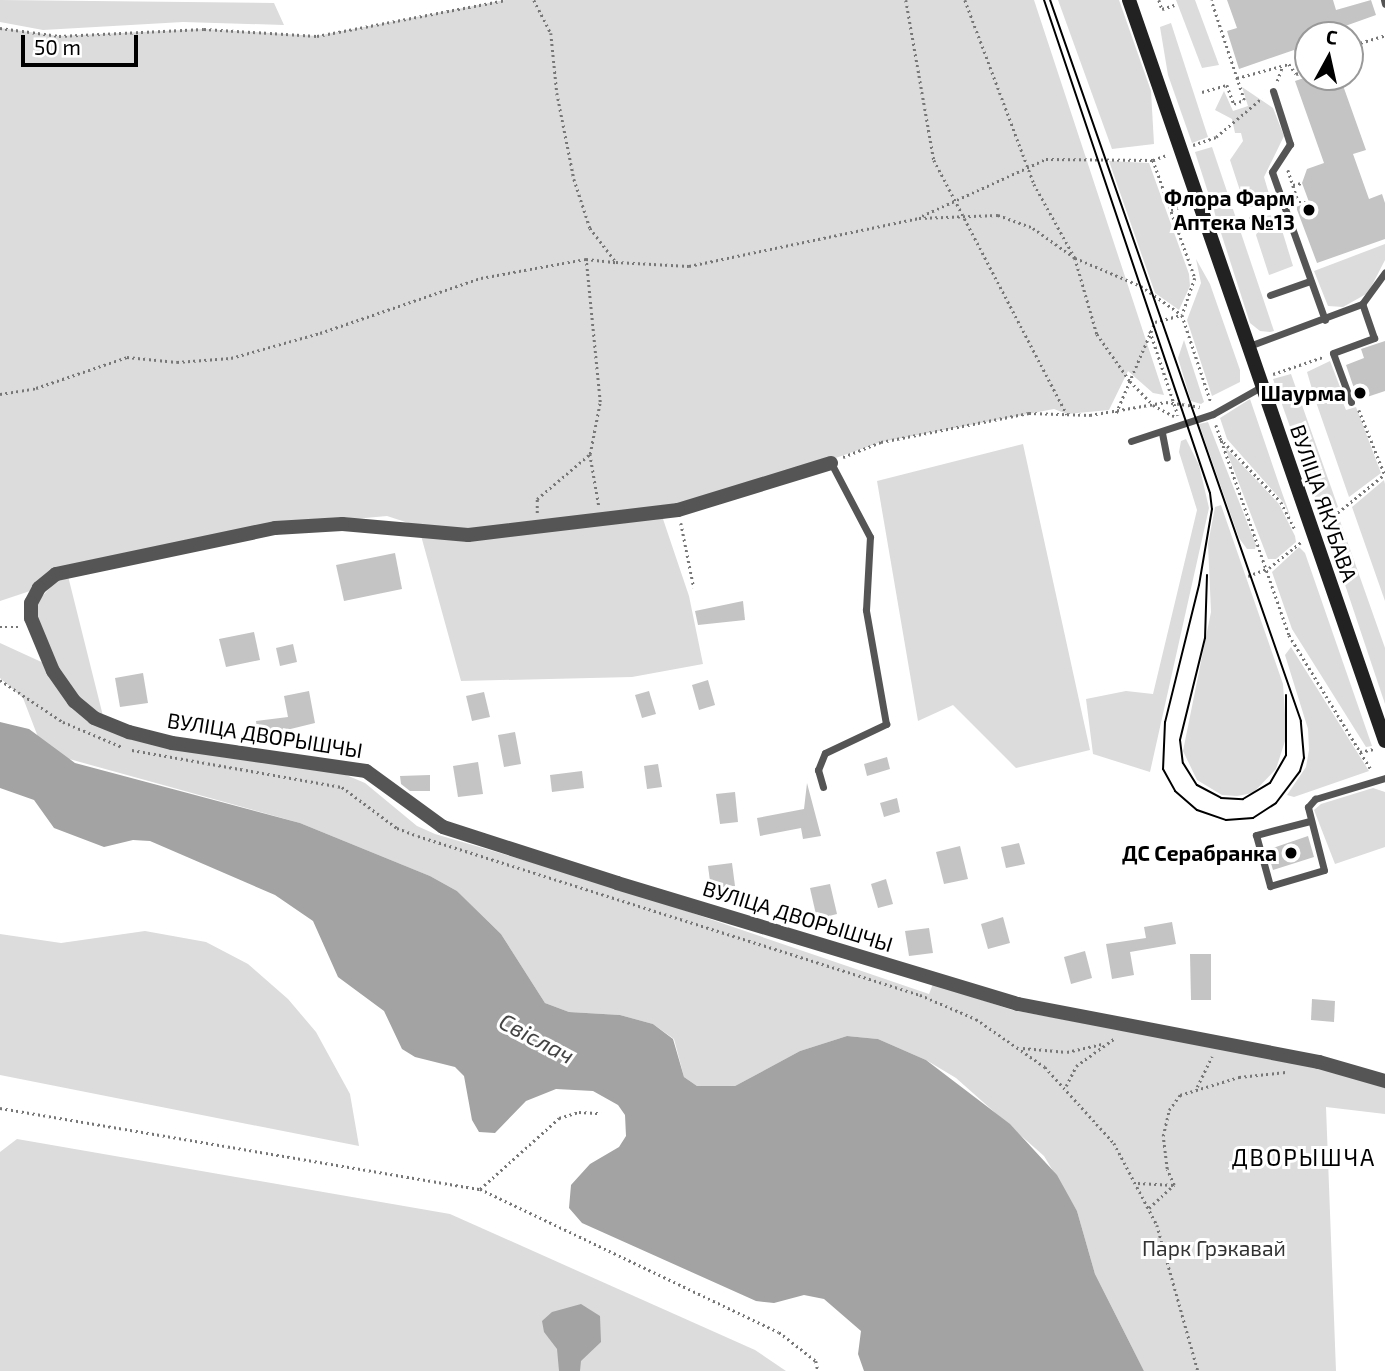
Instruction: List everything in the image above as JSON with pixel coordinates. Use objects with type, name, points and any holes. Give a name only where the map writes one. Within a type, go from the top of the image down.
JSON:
[{"type":"main road","name":"ВУЛІЦА ЯКУБАВА","points":[[1129,0],[1385,741]]},
{"type":"street","name":"ВУЛІЦА ДВОРЫШЧЫ","points":[[831,463],[678,510],[601,517],[468,535],[342,524],[275,528],[56,573],[39,588],[31,603],[31,618],[53,671],[74,701],[94,718],[129,732],[172,743],[366,771],[443,827],[486,843],[1018,1004],[1319,1062],[1385,1081]]},
{"type":"lane","points":[[1273,91],[1290,144],[1272,172],[1325,320]]},
{"type":"lane","points":[[1248,347],[1362,304],[1385,272]]},
{"type":"lane","points":[[1270,295],[1310,281]]},
{"type":"lane","points":[[1354,403],[1345,387],[1333,353],[1374,338],[1362,304]]},
{"type":"lane","points":[[1131,441],[1162,433],[1261,387]]},
{"type":"lane","points":[[1162,433],[1167,458]]},
{"type":"lane","points":[[823,787],[818,770],[825,753],[887,724],[866,610],[870,537],[831,463]]},
{"type":"lane","points":[[1310,821],[1256,835],[1270,886],[1325,870],[1308,807],[1315,799],[1381,779]]},
{"type":"path","points":[[0,28],[59,36],[204,29],[317,36],[505,0]]},
{"type":"path","points":[[534,0],[551,33],[557,93],[575,179],[590,228],[615,262]]},
{"type":"path","points":[[906,0],[934,160],[965,214],[1067,414]]},
{"type":"path","points":[[965,0],[1028,166],[1075,258],[1097,334],[1130,381],[1153,405],[1179,418],[1186,416]]},
{"type":"path","points":[[1159,0],[1162,9],[1174,5]]},
{"type":"path","points":[[1202,92],[1227,85],[1234,104],[1244,100],[1211,0]]},
{"type":"path","points":[[1364,42],[1385,35]]},
{"type":"path","points":[[1237,78],[1289,64],[1294,71]]},
{"type":"path","points":[[1216,137],[1273,91],[1282,66]]},
{"type":"path","points":[[919,218],[1046,159],[1097,156],[1153,160],[1195,278],[1182,315]]},
{"type":"path","points":[[1293,185],[1302,183]]},
{"type":"path","points":[[1301,199],[1309,202]]},
{"type":"path","points":[[1244,220],[1269,210]]},
{"type":"path","points":[[0,394],[36,387],[127,357],[177,362],[231,358],[375,315],[439,289],[586,259],[689,266],[919,218],[965,214],[998,215],[1033,228],[1075,258],[1141,286],[1182,315],[1213,408],[1210,412],[1269,568],[1289,635],[1381,779]]},
{"type":"path","points":[[586,259],[600,402],[590,454],[601,517]]},
{"type":"path","points":[[1116,413],[1155,322],[1182,315]]},
{"type":"path","points":[[1150,331],[1179,418]]},
{"type":"path","points":[[1297,365],[1333,353]]},
{"type":"path","points":[[1167,380],[1172,379]]},
{"type":"path","points":[[1309,401],[1345,387]]},
{"type":"path","points":[[831,463],[881,442],[1029,413],[1116,413],[1174,402],[1210,412]]},
{"type":"path","points":[[1345,507],[1385,474],[1354,403]]},
{"type":"path","points":[[1193,414],[1210,412]]},
{"type":"path","points":[[1219,437],[1280,502],[1301,542]]},
{"type":"path","points":[[537,526],[537,499],[590,454]]},
{"type":"path","points":[[678,510],[694,588]]},
{"type":"path","points":[[1248,576],[1269,568]]},
{"type":"path","points":[[0,680],[63,722],[105,742],[163,758],[342,788],[397,828],[418,836],[920,995],[976,1019],[1021,1048],[1066,1086],[1114,1143],[1137,1183],[1170,1259],[1199,1371]]},
{"type":"path","points":[[1066,1086],[1076,1066],[1133,1027]]},
{"type":"path","points":[[1021,1048],[1067,1052],[1106,1043]]},
{"type":"path","points":[[1196,1088],[1218,1043]]},
{"type":"path","points":[[1174,1185],[1164,1154],[1164,1125],[1180,1095],[1239,1077],[1288,1072]]},
{"type":"path","points":[[0,1108],[480,1189],[779,1332],[816,1361],[818,1371]]},
{"type":"path","points":[[480,1189],[559,1118],[579,1112],[601,1114]]},
{"type":"path","points":[[1137,1183],[1174,1185]]},
{"type":"path","points":[[1149,1208],[1174,1185]]},
{"type":"green space","points":[[0,0],[274,3],[284,25],[183,22],[43,30],[0,22]]},
{"type":"green space","points":[[505,0],[1034,0],[1164,395],[1153,393],[1128,371],[1109,410],[1067,414],[1054,409],[881,442],[663,519],[689,596],[703,664],[632,677],[461,681],[420,532],[430,530],[387,516],[277,526],[56,573],[39,588],[0,601],[0,28],[59,36],[204,29],[317,36]]},
{"type":"green space","points":[[1058,0],[1119,0],[1151,91],[1154,144],[1112,149]]},
{"type":"green space","points":[[1176,0],[1195,0],[1219,65],[1202,68]]},
{"type":"green space","points":[[1171,23],[1208,137],[1192,143],[1168,75],[1160,27]]},
{"type":"green space","points":[[1242,87],[1273,108],[1284,136],[1264,177],[1272,204],[1264,208],[1245,206],[1230,160],[1243,141],[1241,133],[1235,133],[1232,119],[1215,110],[1224,91],[1233,111],[1248,106]]},
{"type":"green space","points":[[1212,147],[1274,331],[1260,331],[1250,323],[1195,152]]},
{"type":"green space","points":[[1109,161],[1149,163],[1189,274],[1190,286],[1179,310],[1155,293]]},
{"type":"green space","points":[[1277,214],[1293,266],[1269,275],[1256,235],[1266,216]]},
{"type":"green space","points":[[1385,244],[1385,260],[1368,293],[1343,307],[1328,306],[1314,271]]},
{"type":"green space","points":[[1196,259],[1210,284],[1240,370],[1240,382],[1212,396],[1187,320],[1201,283]]},
{"type":"green space","points":[[1184,340],[1204,402],[1201,404],[1191,401],[1178,358]]},
{"type":"green space","points":[[1330,361],[1340,387],[1314,396],[1307,372]]},
{"type":"green space","points":[[1291,374],[1338,507],[1322,517],[1273,379]]},
{"type":"green space","points":[[1339,393],[1346,410],[1356,407],[1381,473],[1349,497],[1316,402]]},
{"type":"green space","points":[[1250,399],[1291,518],[1283,502],[1227,439],[1220,418]]},
{"type":"green space","points":[[1208,422],[1256,545],[1255,549],[1247,549],[1239,538],[1199,424]]},
{"type":"green space","points":[[1186,439],[1199,465],[1209,508],[1150,772],[1093,754],[1086,699],[1126,691],[1153,694],[1197,510],[1179,452],[1181,441]]},
{"type":"green space","points":[[1023,444],[1090,750],[1016,768],[953,705],[918,721],[877,481]]},
{"type":"green space","points":[[1225,447],[1279,504],[1295,536],[1296,542],[1276,559],[1268,559]]},
{"type":"green space","points":[[1384,480],[1385,484],[1385,601],[1352,507]]},
{"type":"green space","points":[[1221,505],[1283,684],[1285,714],[1286,738],[1276,769],[1253,793],[1237,796],[1222,795],[1197,780],[1183,751],[1211,612],[1208,544],[1215,507]]},
{"type":"green space","points":[[1339,518],[1385,648],[1385,704],[1326,528]]},
{"type":"green space","points":[[1299,547],[1305,553],[1372,746],[1366,747],[1292,629],[1272,572]]},
{"type":"green space","name":"Парк Грэкавай","points":[[68,576],[105,724],[339,772],[365,783],[417,826],[435,834],[616,887],[929,994],[933,984],[1012,1010],[1319,1066],[1385,1085],[1385,1114],[1326,1107],[1336,1371],[1144,1371],[1095,1274],[1077,1211],[1044,1156],[956,1078],[926,1060],[878,1039],[847,1036],[800,1051],[735,1086],[697,1086],[684,1077],[674,1039],[653,1024],[620,1015],[569,1012],[545,1003],[501,934],[457,891],[430,876],[300,823],[62,757],[38,737],[23,698],[0,678],[0,643],[48,665],[35,604],[57,580]]},
{"type":"green space","points":[[1291,647],[1369,771],[1294,797],[1287,795],[1306,767],[1309,750],[1308,729],[1285,655]]},
{"type":"green space","points":[[1373,788],[1385,792],[1385,847],[1335,864],[1314,810],[1321,804]]},
{"type":"green space","points":[[145,931],[206,942],[248,964],[288,999],[316,1032],[350,1094],[359,1146],[0,1075],[0,934],[61,943]]},
{"type":"green space","points":[[17,1139],[450,1214],[755,1350],[786,1371],[0,1371],[0,1152]]},
{"type":"water","name":"Свіслач","points":[[0,722],[29,729],[75,763],[300,823],[430,876],[457,891],[501,934],[545,1003],[569,1012],[620,1015],[653,1024],[673,1039],[684,1077],[697,1086],[735,1086],[800,1051],[847,1036],[878,1039],[926,1060],[1010,1124],[1057,1175],[1077,1211],[1095,1274],[1144,1371],[864,1371],[858,1354],[861,1331],[824,1299],[804,1295],[774,1303],[756,1301],[582,1223],[569,1208],[571,1185],[590,1164],[619,1147],[626,1136],[625,1115],[618,1105],[593,1091],[556,1089],[526,1101],[495,1133],[479,1132],[472,1120],[464,1076],[455,1067],[415,1057],[402,1049],[384,1011],[338,977],[313,921],[275,895],[150,841],[133,840],[104,847],[54,828],[34,800],[0,788]]},
{"type":"water","points":[[581,1304],[600,1316],[601,1342],[581,1361],[580,1371],[559,1371],[557,1349],[544,1332],[542,1321],[552,1312]]},
{"type":"building","points":[[1227,0],[1333,0],[1336,10],[1371,0],[1376,15],[1359,21],[1294,21],[1294,50],[1239,69],[1227,31],[1237,28]]},
{"type":"building","points":[[1299,91],[1345,91],[1366,150],[1353,154],[1369,199],[1382,194],[1385,203],[1385,239],[1317,263],[1296,207],[1309,202],[1302,183],[1307,169],[1324,163]]},
{"type":"building","points":[[1385,341],[1385,391],[1358,400],[1346,365],[1364,358],[1361,349]]},
{"type":"building","points":[[395,553],[402,589],[344,601],[336,565]]},
{"type":"building","points":[[743,601],[745,620],[698,625],[695,611]]},
{"type":"building","points":[[254,632],[260,660],[226,667],[219,639]]},
{"type":"building","points":[[293,644],[297,662],[280,666],[276,648]]},
{"type":"building","points":[[143,673],[148,703],[120,707],[115,678]]},
{"type":"building","points":[[708,680],[715,705],[699,710],[692,685]]},
{"type":"building","points":[[309,691],[315,723],[258,737],[256,721],[288,717],[284,696]]},
{"type":"building","points":[[649,691],[656,714],[642,718],[635,695]]},
{"type":"building","points":[[484,692],[490,717],[472,721],[466,696]]},
{"type":"building","points":[[515,732],[521,764],[504,767],[498,735]]},
{"type":"building","points":[[887,757],[890,769],[867,776],[864,764]]},
{"type":"building","points":[[478,762],[483,794],[458,797],[453,766]]},
{"type":"building","points":[[658,764],[662,787],[647,789],[644,766]]},
{"type":"building","points":[[582,771],[584,788],[552,792],[550,775]]},
{"type":"building","points":[[430,775],[430,791],[410,791],[401,784],[400,776]]},
{"type":"building","points":[[807,783],[821,836],[803,839],[801,828],[760,836],[757,818],[804,809]]},
{"type":"building","points":[[735,792],[738,822],[720,824],[716,794]]},
{"type":"building","points":[[897,798],[900,812],[884,817],[880,803]]},
{"type":"building","name":"ДС Серабранка","points":[[1308,836],[1314,857],[1273,870],[1267,850]]},
{"type":"building","points":[[1019,843],[1025,864],[1006,868],[1001,847]]},
{"type":"building","points":[[960,846],[968,879],[944,884],[936,852]]},
{"type":"building","points":[[732,863],[735,886],[711,889],[708,866]]},
{"type":"building","points":[[886,879],[893,904],[878,908],[871,884]]},
{"type":"building","points":[[830,884],[837,914],[817,919],[810,888]]},
{"type":"building","points":[[1003,917],[1010,943],[988,949],[981,924]]},
{"type":"building","points":[[1172,922],[1176,944],[1130,952],[1134,975],[1112,979],[1106,944],[1146,938],[1144,927]]},
{"type":"building","points":[[929,928],[933,953],[909,956],[905,931]]},
{"type":"building","points":[[1085,951],[1092,978],[1071,984],[1064,957]]},
{"type":"building","points":[[1190,954],[1211,954],[1211,1000],[1191,1000]]},
{"type":"building","points":[[1312,999],[1335,1001],[1334,1022],[1311,1020]]},
{"type":"tram line","points":[[1044,0],[1210,493],[1212,509],[1199,585],[1165,722],[1163,769],[1175,791],[1197,810],[1226,820],[1253,818],[1276,803],[1300,771],[1304,758],[1301,721],[1050,0]]},
{"type":"tram line","points":[[1207,575],[1205,638],[1180,740],[1183,763],[1197,785],[1221,798],[1243,799],[1270,783],[1286,755],[1286,695]]},
{"type":"place","name":"Флора Фарм Аптека №13","points":[[1309,210]]},
{"type":"place","name":"Шаурма","points":[[1360,393]]},
{"type":"place","name":"ДС Серабранка","points":[[1291,853]]},
{"type":"district","name":"ДВОРЫШЧА","points":[[1304,1157]]}]
